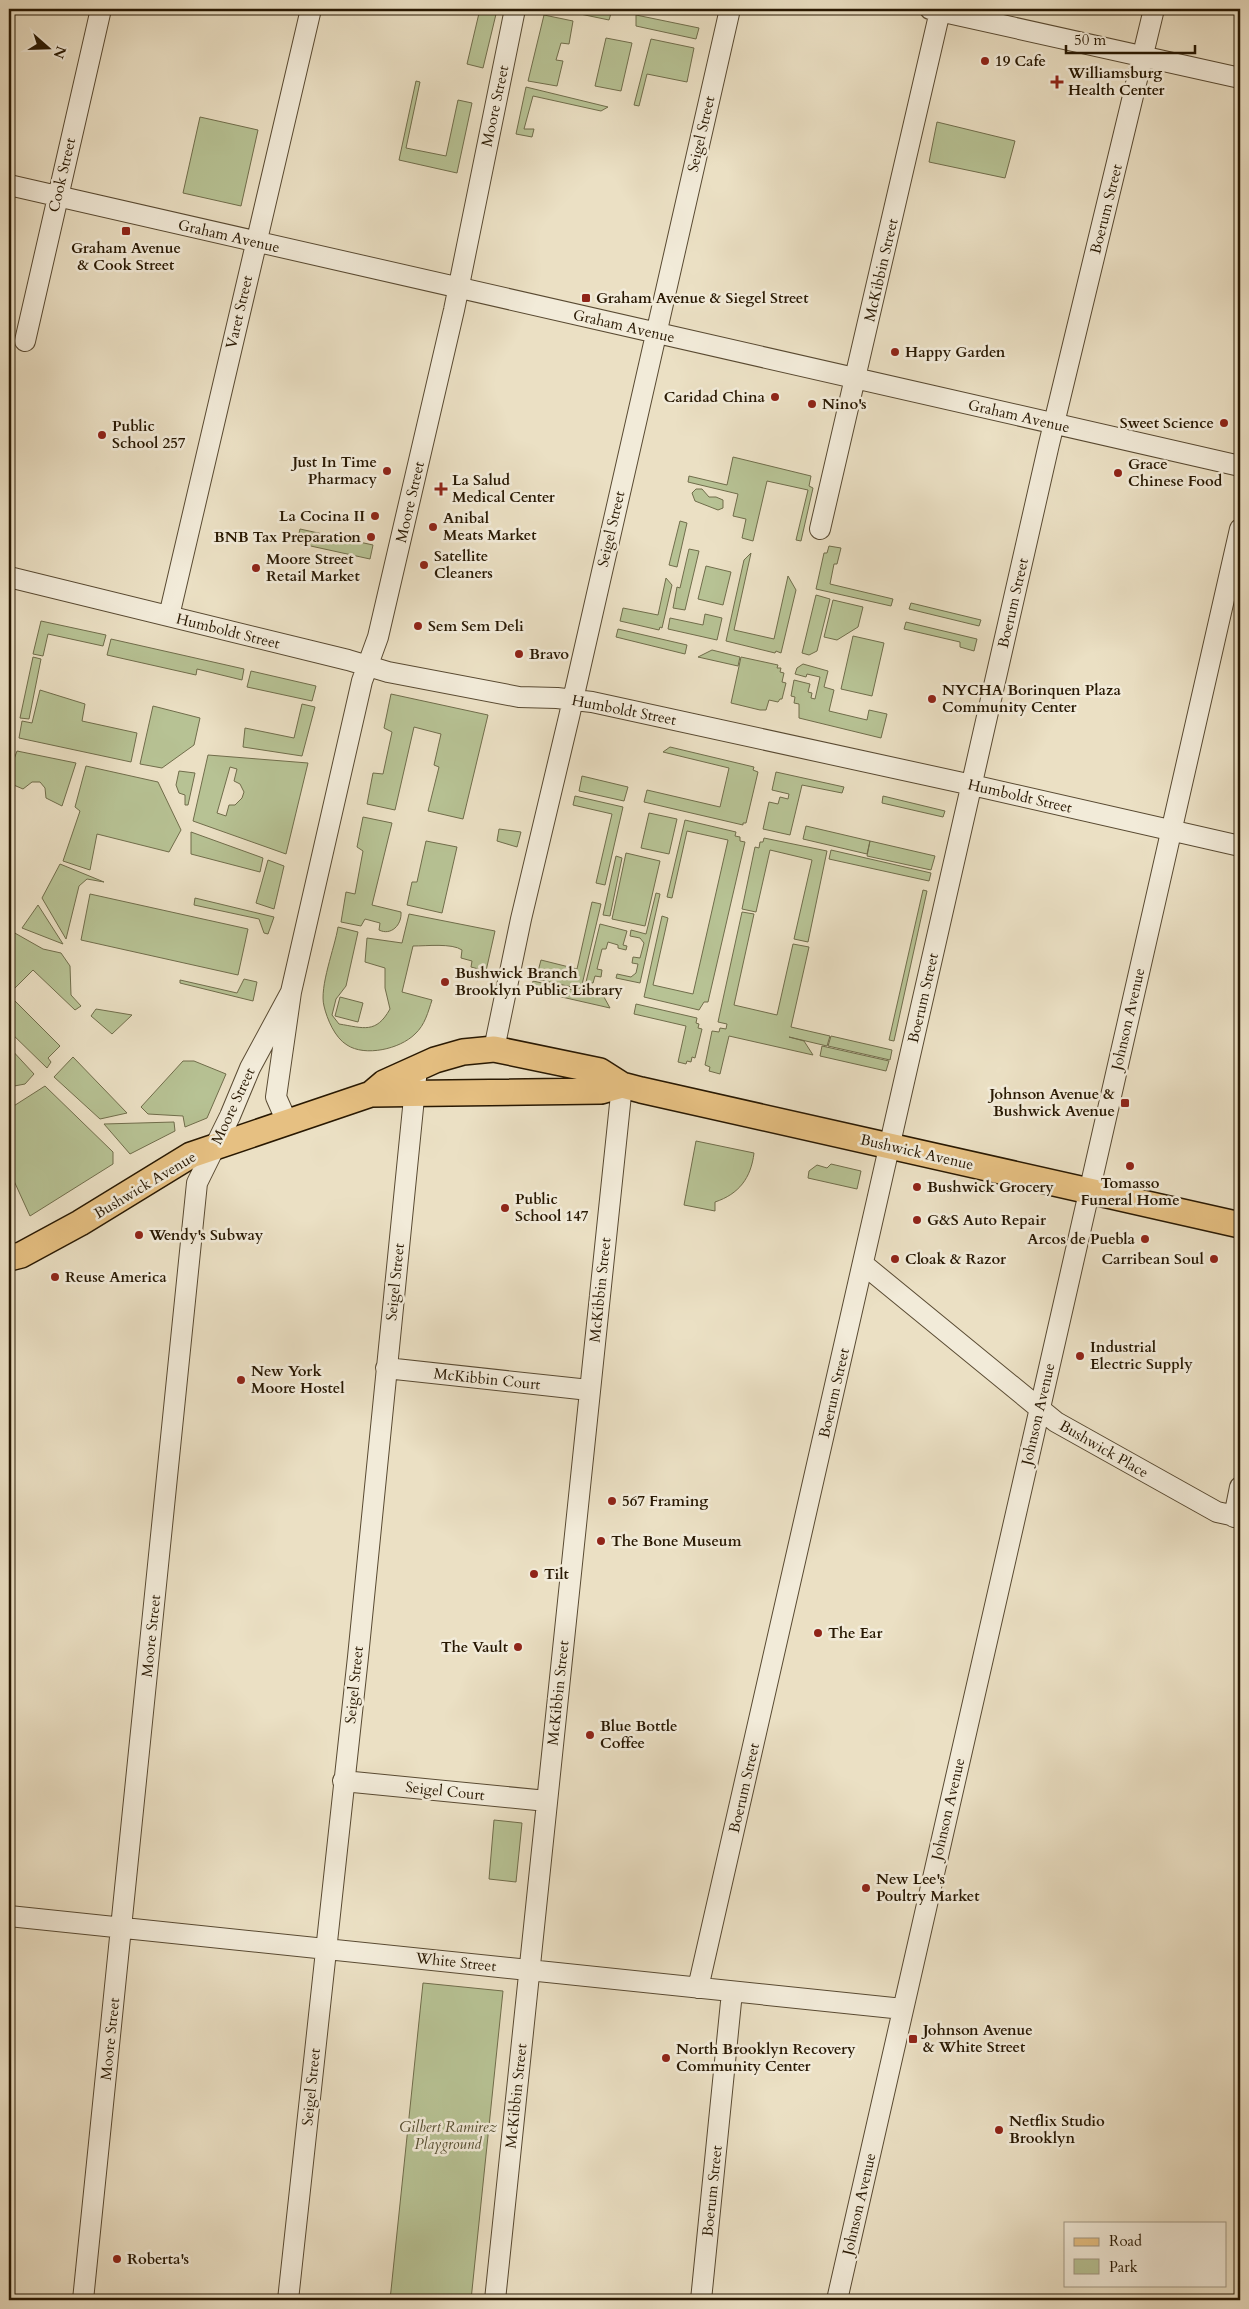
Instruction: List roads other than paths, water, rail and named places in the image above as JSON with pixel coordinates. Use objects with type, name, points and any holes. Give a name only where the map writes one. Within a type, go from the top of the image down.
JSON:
[{"type":"main road","name":"Bushwick Avenue","points":[[371,1094],[384,1083],[435,1060],[463,1052],[494,1049],[600,1071],[622,1085],[1240,1225]]},
{"type":"main road","name":"Bushwick Avenue","points":[[9,1258],[21,1255],[80,1223],[191,1155],[371,1094],[601,1091],[622,1085]]},
{"type":"street","name":"Cook Street","points":[[25,341],[101,9]]},
{"type":"street","name":"Varet Street","points":[[169,616],[311,9]]},
{"type":"street","name":"Moore Street","points":[[287,1122],[276,1097],[291,992],[367,666],[378,637],[458,287],[515,9]]},
{"type":"street","name":"Seigel Street","points":[[494,1049],[521,919],[573,700],[730,9]]},
{"type":"street","name":"Boerum Street","points":[[698,1988],[1054,424],[1154,9]]},
{"type":"street","points":[[935,10],[1142,58],[1240,78]]},
{"type":"street","name":"McKibbin Street","points":[[820,529],[855,378],[935,10]]},
{"type":"street","name":"Graham Avenue","points":[[9,185],[256,243],[458,287],[1240,466]]},
{"type":"street","name":"Johnson Avenue","points":[[837,2300],[1240,529]]},
{"type":"street","name":"Humboldt Street","points":[[9,577],[388,672],[519,697],[592,702],[1240,846]]},
{"type":"street","name":"Moore Street","points":[[83,2300],[197,1183],[230,1116],[250,1068],[291,992]]},
{"type":"street","name":"Seigel Street","points":[[288,2300],[343,1781],[359,1648],[416,1069]]},
{"type":"street","name":"McKibbin Street","points":[[495,2300],[622,1085]]},
{"type":"street","name":"Bushwick Place","points":[[863,1264],[1056,1422],[1217,1512],[1237,1517]]},
{"type":"street","name":"McKibbin Court","points":[[386,1368],[589,1390]]},
{"type":"street","points":[[1237,1517],[1240,1487]]},
{"type":"street","name":"Seigel Court","points":[[343,1781],[547,1801]]},
{"type":"street","name":"White Street","points":[[9,1916],[903,2009]]},
{"type":"street","name":"Boerum Street","points":[[701,2300],[732,1992]]},
{"type":"place","name":"19 Cafe","points":[[985,61]]},
{"type":"place","name":"Williamsburg Health Center","points":[[1057,82]]},
{"type":"place","name":"Graham Avenue & Cook Street","points":[[126,231]]},
{"type":"place","name":"Graham Avenue & Siegel Street","points":[[586,298]]},
{"type":"place","name":"Happy Garden","points":[[895,352]]},
{"type":"place","name":"Caridad China","points":[[775,397]]},
{"type":"place","name":"Nino's","points":[[812,404]]},
{"type":"place","name":"Sweet Science","points":[[1224,423]]},
{"type":"place","name":"Public School 257","points":[[102,435]]},
{"type":"place","name":"Just In Time Pharmacy","points":[[387,471]]},
{"type":"place","name":"Grace Chinese Food","points":[[1118,473]]},
{"type":"place","name":"La Salud Medical Center","points":[[441,489]]},
{"type":"place","name":"La Cocina II","points":[[375,516]]},
{"type":"place","name":"Anibal Meats Market","points":[[433,527]]},
{"type":"place","name":"BNB Tax Preparation","points":[[371,537]]},
{"type":"place","name":"Satellite Cleaners","points":[[424,565]]},
{"type":"place","name":"Moore Street Retail Market","points":[[256,568]]},
{"type":"place","name":"Sem Sem Deli","points":[[418,626]]},
{"type":"place","name":"Bravo","points":[[519,654]]},
{"type":"place","name":"NYCHA Borinquen Plaza Community Center","points":[[932,699]]},
{"type":"place","name":"Bushwick Branch Brooklyn Public Library","points":[[445,982]]},
{"type":"place","name":"Johnson Avenue & Bushwick Avenue","points":[[1125,1103]]},
{"type":"place","name":"Tomasso Funeral Home","points":[[1130,1166]]},
{"type":"place","name":"Bushwick Grocery","points":[[917,1187]]},
{"type":"place","name":"Public School 147","points":[[505,1208]]},
{"type":"place","name":"G&S Auto Repair","points":[[917,1220]]},
{"type":"place","name":"Wendy's Subway","points":[[139,1235]]},
{"type":"place","name":"Arcos de Puebla","points":[[1145,1239]]},
{"type":"place","name":"Cloak & Razor","points":[[895,1259]]},
{"type":"place","name":"Carribean Soul","points":[[1214,1259]]},
{"type":"place","name":"Reuse America","points":[[55,1277]]},
{"type":"place","name":"Industrial Electric Supply","points":[[1080,1356]]},
{"type":"place","name":"New York Moore Hostel","points":[[241,1380]]},
{"type":"place","name":"567 Framing","points":[[612,1501]]},
{"type":"place","name":"The Bone Museum","points":[[601,1541]]},
{"type":"place","name":"Tilt","points":[[534,1574]]},
{"type":"place","name":"The Ear","points":[[818,1633]]},
{"type":"place","name":"The Vault","points":[[518,1647]]},
{"type":"place","name":"Blue Bottle Coffee","points":[[590,1735]]},
{"type":"place","name":"New Lee's Poultry Market","points":[[866,1888]]},
{"type":"place","name":"Johnson Avenue & White Street","points":[[913,2039]]},
{"type":"place","name":"North Brooklyn Recovery Community Center","points":[[666,2058]]},
{"type":"place","name":"Netflix Studio Brooklyn","points":[[999,2130]]},
{"type":"place","name":"Roberta's","points":[[117,2259]]},
{"type":"park label","name":"Gilbert Ramirez Playground","points":[[448,2136]]}]
